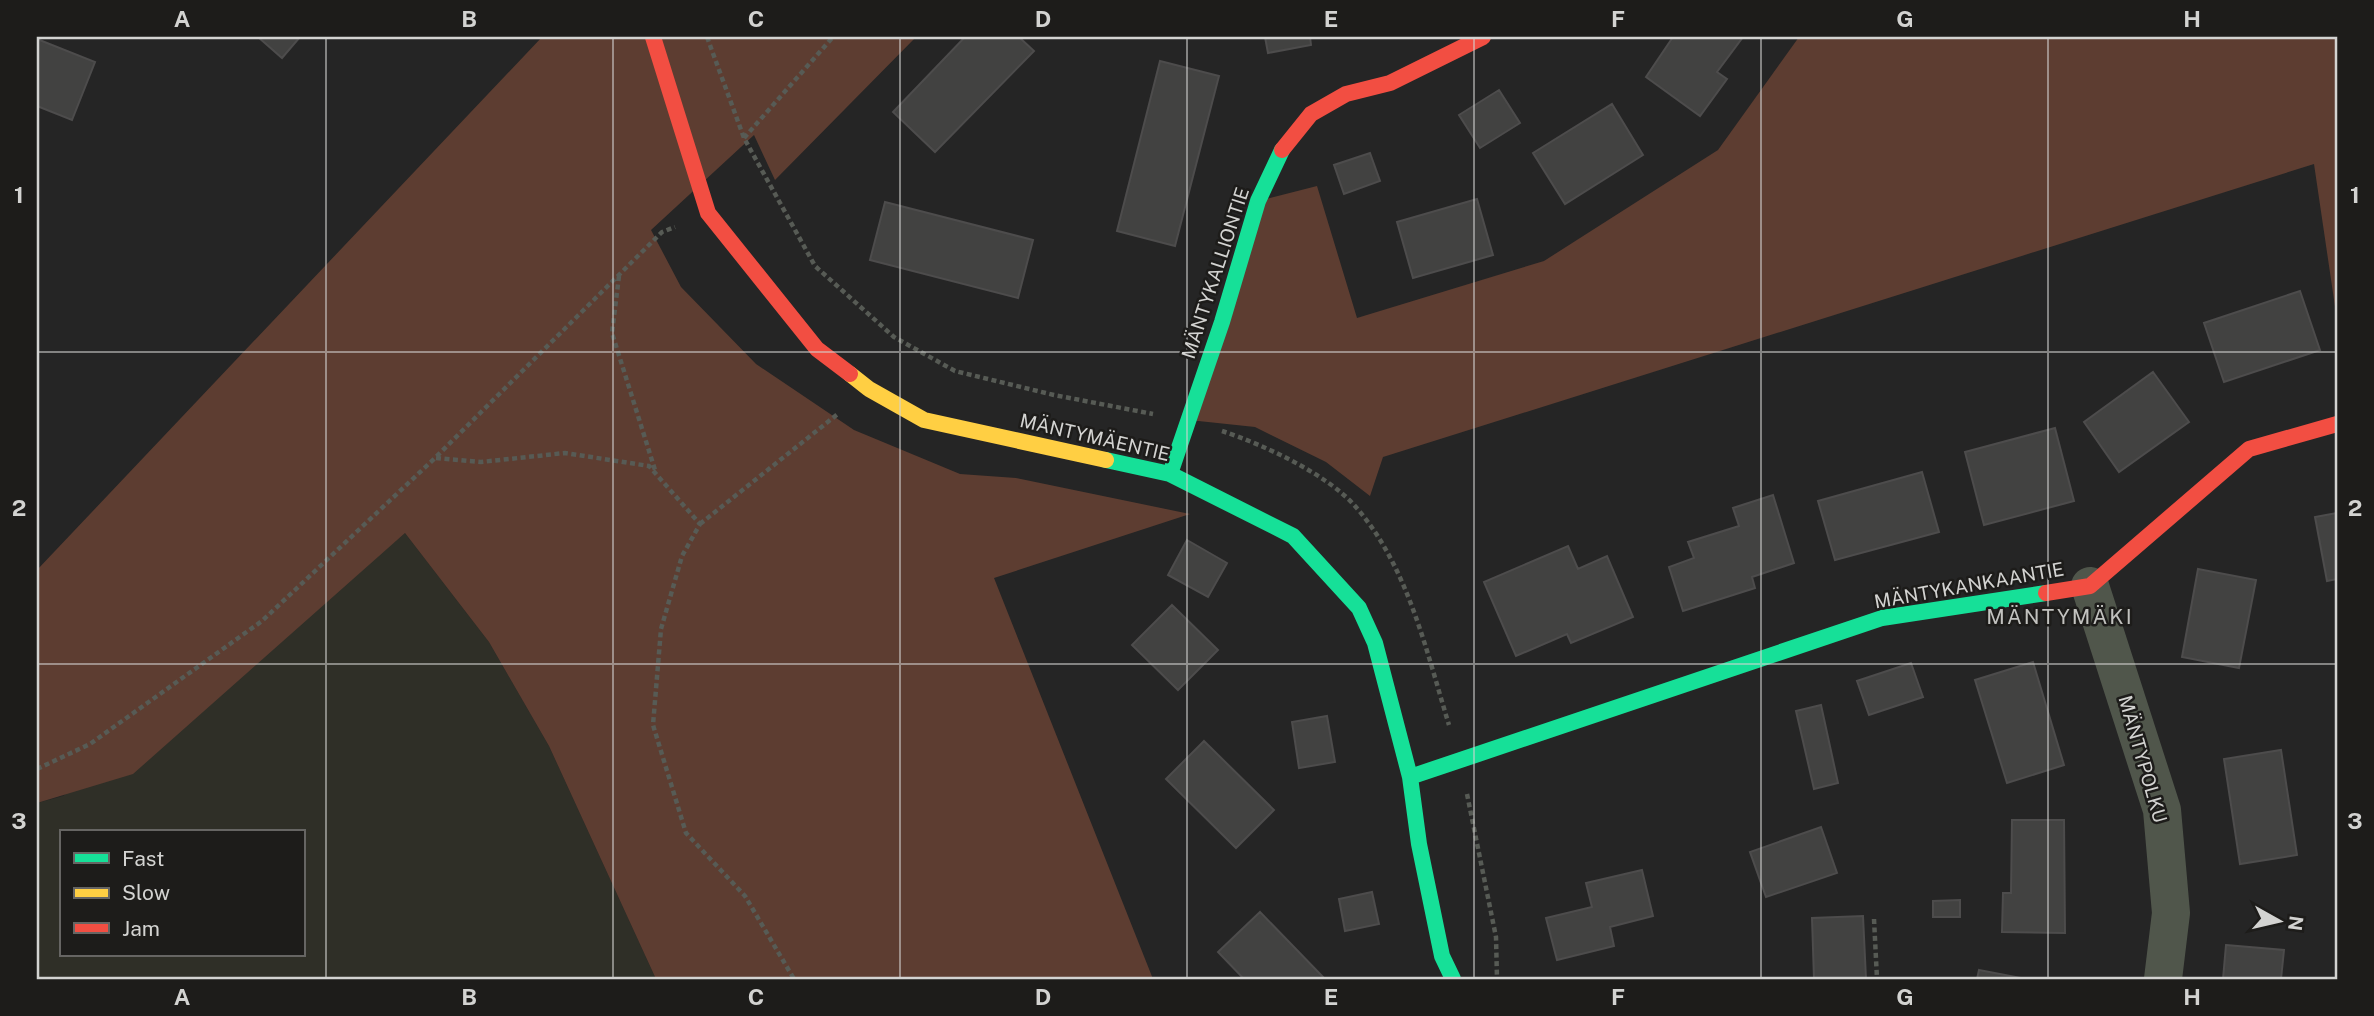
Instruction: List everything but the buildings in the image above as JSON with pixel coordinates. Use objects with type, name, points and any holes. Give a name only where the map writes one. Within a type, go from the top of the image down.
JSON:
[{"type":"street","name":"MÄNTYMÄENTIE","points":[[653,37],[708,213],[817,349],[869,389],[923,420],[1170,474],[1293,536],[1338,581],[1359,608],[1375,643],[1410,777],[1442,956],[1453,979]]},
{"type":"street","name":"MÄNTYKALLIONTIE","points":[[1170,474],[1222,322],[1258,201],[1285,143],[1311,114],[1346,94],[1390,83],[1483,37]]},
{"type":"street","name":"MÄNTYKANKAANTIE","points":[[1410,777],[1882,618],[2090,586],[2249,449],[2337,424]]},
{"type":"street","name":"MÄNTYPOLKU","points":[[2090,586],[2162,810],[2171,913],[2163,979]]},
{"type":"path","points":[[744,138],[833,37]]},
{"type":"path","points":[[37,769],[90,744],[262,621],[435,458],[662,232],[708,213]]},
{"type":"path","points":[[620,274],[612,333],[656,474]]},
{"type":"path","points":[[794,979],[745,896],[687,833],[653,725],[661,629],[682,556],[700,524],[869,389]]},
{"type":"path","points":[[435,458],[481,462],[565,453],[649,466],[700,524]]},
{"type":"path","points":[[1874,919],[1877,979]]},
{"type":"shaded area","points":[[542,37],[916,37],[775,180],[754,135],[651,230],[681,287],[756,364],[854,430],[960,474],[1016,478],[1190,514],[994,578],[1153,979],[656,979],[549,746],[489,642],[405,533],[133,774],[37,803],[37,570]]},
{"type":"shaded area","points":[[1799,37],[2337,37],[2337,320],[2314,164],[1383,457],[1370,496],[1326,462],[1255,427],[1189,420],[1258,201],[1317,186],[1357,318],[1544,261],[1718,150]]},
{"type":"shaded area","points":[[405,533],[489,642],[549,746],[656,979],[37,979],[37,803],[63,796],[358,572]]},
{"type":"traffic: fast","points":[[1170,474],[1222,322],[1258,201],[1282,150]]},
{"type":"traffic: fast","points":[[1106,460],[1170,474],[1293,536],[1359,608],[1375,643],[1410,777],[1419,844],[1442,956],[1453,979]]},
{"type":"traffic: fast","points":[[1410,777],[1882,618],[2046,593]]},
{"type":"traffic: slow","points":[[850,374],[869,389],[924,420],[1106,460]]},
{"type":"traffic: jam","points":[[653,37],[708,213],[817,349],[850,374]]},
{"type":"traffic: jam","points":[[1282,150],[1311,114],[1346,94],[1390,83],[1483,37]]},
{"type":"traffic: jam","points":[[2046,593],[2090,586],[2249,449],[2337,424]]},
{"type":"district","name":"MÄNTYMÄKI","points":[[2060,617]]}]
